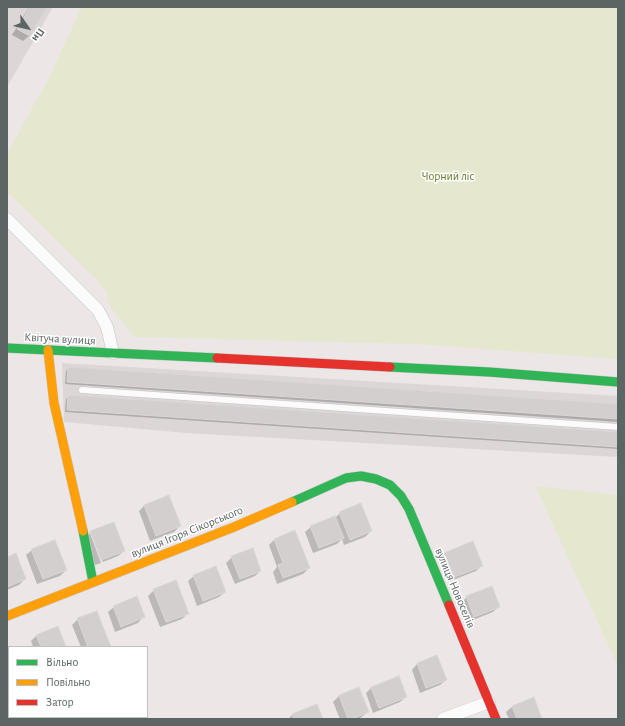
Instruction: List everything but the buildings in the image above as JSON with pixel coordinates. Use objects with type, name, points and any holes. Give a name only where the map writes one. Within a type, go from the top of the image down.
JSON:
[{"type":"street","points":[[7,219],[98,310],[107,326],[113,353]]},
{"type":"street","name":"Квітуча вулиця","points":[[7,348],[489,372],[618,382]]},
{"type":"street","points":[[48,350],[54,403],[79,508],[93,582]]},
{"type":"street","name":"вулиця Ігоря Сікорського","points":[[7,616],[234,527],[346,478],[361,476],[376,478]]},
{"type":"street","name":"вулиця Новоселів","points":[[376,478],[396,491],[409,509],[496,719]]},
{"type":"street","points":[[443,719],[489,702]]},
{"type":"lane","points":[[82,390],[618,426]]},
{"type":"shaded area","points":[[7,7],[53,7],[7,87]]},
{"type":"shaded area","points":[[62,363],[618,396],[618,457],[186,433],[64,422]]},
{"type":"green space","name":"Чорний ліс","points":[[82,7],[618,7],[618,359],[416,344],[134,337],[109,305],[106,291],[96,279],[7,192],[7,154],[49,77]]},
{"type":"green space","points":[[535,486],[618,495],[618,667],[612,653]]},
{"type":"traffic: fast","points":[[7,348],[217,358]]},
{"type":"traffic: fast","points":[[390,367],[489,372],[618,382]]},
{"type":"traffic: fast","points":[[292,502],[346,478],[361,476],[376,479],[390,485],[401,496],[409,509],[449,605]]},
{"type":"traffic: fast","points":[[83,531],[93,582]]},
{"type":"traffic: slow","points":[[48,350],[54,403],[83,531]]},
{"type":"traffic: slow","points":[[7,616],[234,527],[292,502]]},
{"type":"traffic: jam","points":[[217,358],[390,367]]},
{"type":"traffic: jam","points":[[449,605],[496,719]]}]
